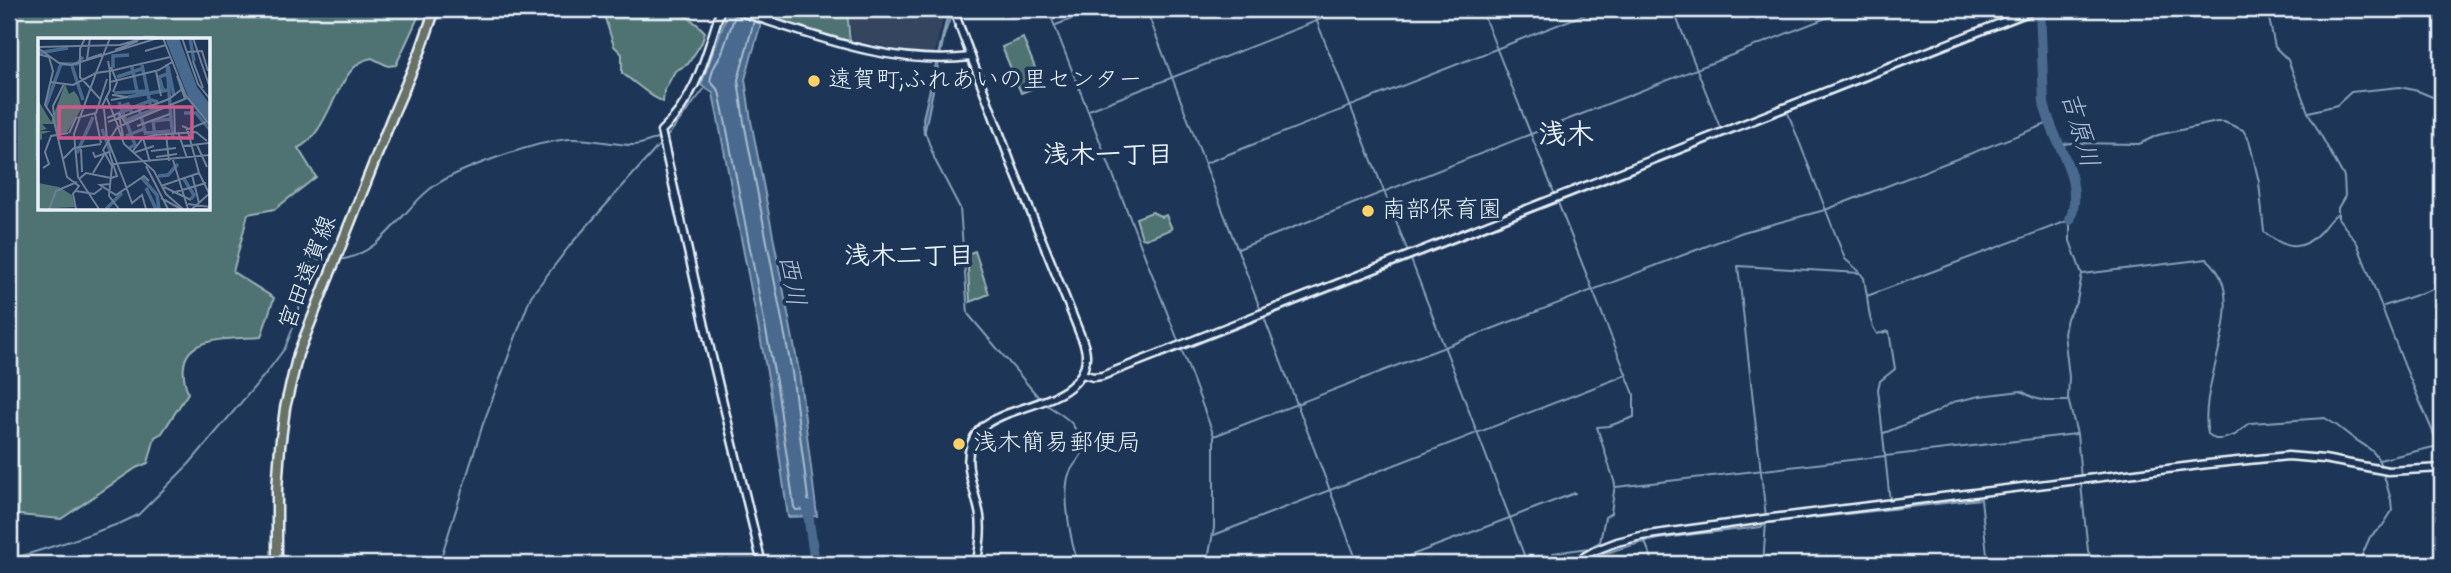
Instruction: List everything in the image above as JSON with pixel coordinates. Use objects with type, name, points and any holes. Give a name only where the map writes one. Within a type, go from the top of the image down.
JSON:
[{"type":"main road","name":"宮田遠賀線","points":[[277,564],[280,447],[285,408],[298,354],[435,9]]},
{"type":"street","points":[[720,9],[694,88],[685,104],[660,131],[762,564]]},
{"type":"street","points":[[731,9],[836,44],[942,61],[971,57]]},
{"type":"street","points":[[770,21],[773,9]]},
{"type":"street","points":[[953,9],[1078,329],[1086,356],[1080,379],[1063,392],[982,426],[969,446],[968,468],[981,531],[976,564]]},
{"type":"street","points":[[1082,374],[1102,376],[2036,9]]},
{"type":"street","points":[[1572,564],[1616,542],[1641,536],[2208,464],[2288,456],[2324,459],[2388,471],[2442,468]]},
{"type":"shaded area","points":[[848,9],[945,9],[934,57],[852,40]]},
{"type":"green space","points":[[9,9],[421,11],[396,65],[388,66],[372,58],[360,63],[350,72],[319,128],[298,148],[316,177],[275,209],[248,214],[233,272],[274,298],[261,337],[215,340],[191,350],[185,360],[184,374],[188,393],[162,433],[155,437],[148,463],[136,468],[61,519],[9,514]]},
{"type":"green space","points":[[602,9],[671,9],[690,18],[705,32],[688,64],[675,71],[664,91],[663,102],[622,73],[622,54],[614,46]]},
{"type":"green space","points":[[777,9],[847,9],[850,43],[775,19]]},
{"type":"green space","points":[[1023,38],[1042,85],[1021,93],[1002,47]]},
{"type":"green space","points":[[1152,212],[1162,217],[1166,215],[1172,229],[1146,239],[1142,238],[1136,218]]},
{"type":"green space","points":[[975,251],[989,294],[970,302],[967,254]]},
{"type":"water","points":[[729,9],[765,9],[745,79],[799,371],[817,516],[788,517],[770,388],[713,93],[701,85]]},
{"type":"water","points":[[949,9],[953,9],[944,36],[924,135],[923,118]]},
{"type":"waterway","points":[[1048,9],[1179,343]]},
{"type":"waterway","points":[[1056,25],[1097,9]]},
{"type":"waterway","points":[[1146,9],[1261,311]]},
{"type":"waterway","points":[[1312,9],[1408,252]]},
{"type":"waterway","points":[[1089,110],[1347,9]]},
{"type":"waterway","points":[[1481,9],[1634,394],[1634,417],[1609,426],[1597,427],[1615,484],[1611,513],[1605,517],[1600,542],[1589,548],[1553,553],[1558,564]]},
{"type":"waterway","points":[[1206,163],[1598,9]]},
{"type":"waterway","points":[[1673,9],[1721,130]]},
{"type":"waterway","points":[[1238,249],[1849,9]]},
{"type":"waterway","name":"吉原川","points":[[2040,9],[2044,103],[2071,175],[2074,205],[2070,220]]},
{"type":"waterway","points":[[2267,9],[2275,47],[2288,60],[2308,112],[2344,177],[2345,196],[2338,208],[2338,218],[2357,243],[2442,453]]},
{"type":"waterway","points":[[1182,350],[2039,13]]},
{"type":"waterway","points":[[2309,112],[2337,105],[2351,92],[2400,87],[2442,101]]},
{"type":"waterway","points":[[666,138],[705,88]]},
{"type":"waterway","points":[[1788,113],[1845,259],[1860,272]]},
{"type":"waterway","points":[[2059,145],[2139,144],[2158,135],[2224,122],[2243,130],[2249,140],[2259,182],[2264,232],[2286,245],[2299,246],[2313,239],[2336,215]]},
{"type":"waterway","points":[[1214,436],[1743,232],[1825,210],[2049,123]]},
{"type":"waterway","points":[[925,132],[935,160],[960,208],[968,314],[1040,399]]},
{"type":"waterway","points":[[340,260],[355,256],[379,241],[430,189],[477,165],[518,150],[556,141],[578,139],[634,145],[659,139]]},
{"type":"waterway","points":[[439,564],[483,424],[531,296],[571,244],[662,142]]},
{"type":"waterway","points":[[1766,517],[1738,266],[1860,273],[1864,278],[1867,296],[2070,220],[2070,241],[2082,274],[2077,301],[2067,318],[2064,333],[2069,377],[2068,399],[2077,434],[2081,478]]},
{"type":"waterway","points":[[1410,257],[1526,560]]},
{"type":"waterway","points":[[9,560],[73,540],[138,515],[189,464],[267,372],[285,348],[298,315],[309,263],[315,259],[331,260]]},
{"type":"waterway","points":[[2083,274],[2207,259],[2220,276],[2225,296],[2225,318],[2206,413],[2208,434],[2215,439],[2222,439],[2235,435],[2250,423],[2325,418],[2372,451],[2381,467]]},
{"type":"waterway","points":[[2384,306],[2442,286]]},
{"type":"waterway","points":[[1867,296],[1874,330],[1877,334],[1889,331],[1895,369],[1880,381],[1878,389],[1890,502]]},
{"type":"waterway","points":[[1265,320],[1358,564]]},
{"type":"waterway","points":[[1182,351],[1214,436],[1214,528],[1207,564]]},
{"type":"waterway","points":[[1214,535],[1626,375]]},
{"type":"waterway","points":[[1884,433],[1936,412],[1953,402],[1980,396],[2021,391],[2046,401],[2067,401]]},
{"type":"waterway","points":[[1044,403],[1070,422],[1080,442],[1082,453],[1070,472],[1066,491],[1070,532],[1079,564]]},
{"type":"waterway","points":[[1616,487],[2076,434]]},
{"type":"waterway","points":[[2379,460],[2442,445]]},
{"type":"waterway","points":[[2358,564],[2370,537],[2383,525],[2392,511],[2383,472]]},
{"type":"waterway","points":[[2081,484],[2088,551],[2095,564]]},
{"type":"waterway","points":[[1388,564],[1575,493]]},
{"type":"waterway","points":[[1593,559],[1654,540],[1761,527],[1767,523],[1981,499],[1988,564]]},
{"type":"waterway","name":"西川","points":[[807,506],[815,564]]},
{"type":"waterway","points":[[1763,564],[1766,522]]},
{"type":"waterway","points":[[1645,542],[1654,564]]},
{"type":"place","name":"遠賀町;ふれあいの里センター","points":[[814,81]]},
{"type":"place","name":"南部保育園","points":[[1368,211]]},
{"type":"place","name":"浅木簡易郵便局","points":[[959,444]]},
{"type":"district","name":"浅木","points":[[1566,136]]},
{"type":"district","name":"浅木一丁目","points":[[1108,157]]},
{"type":"district","name":"浅木二丁目","points":[[909,258]]}]
